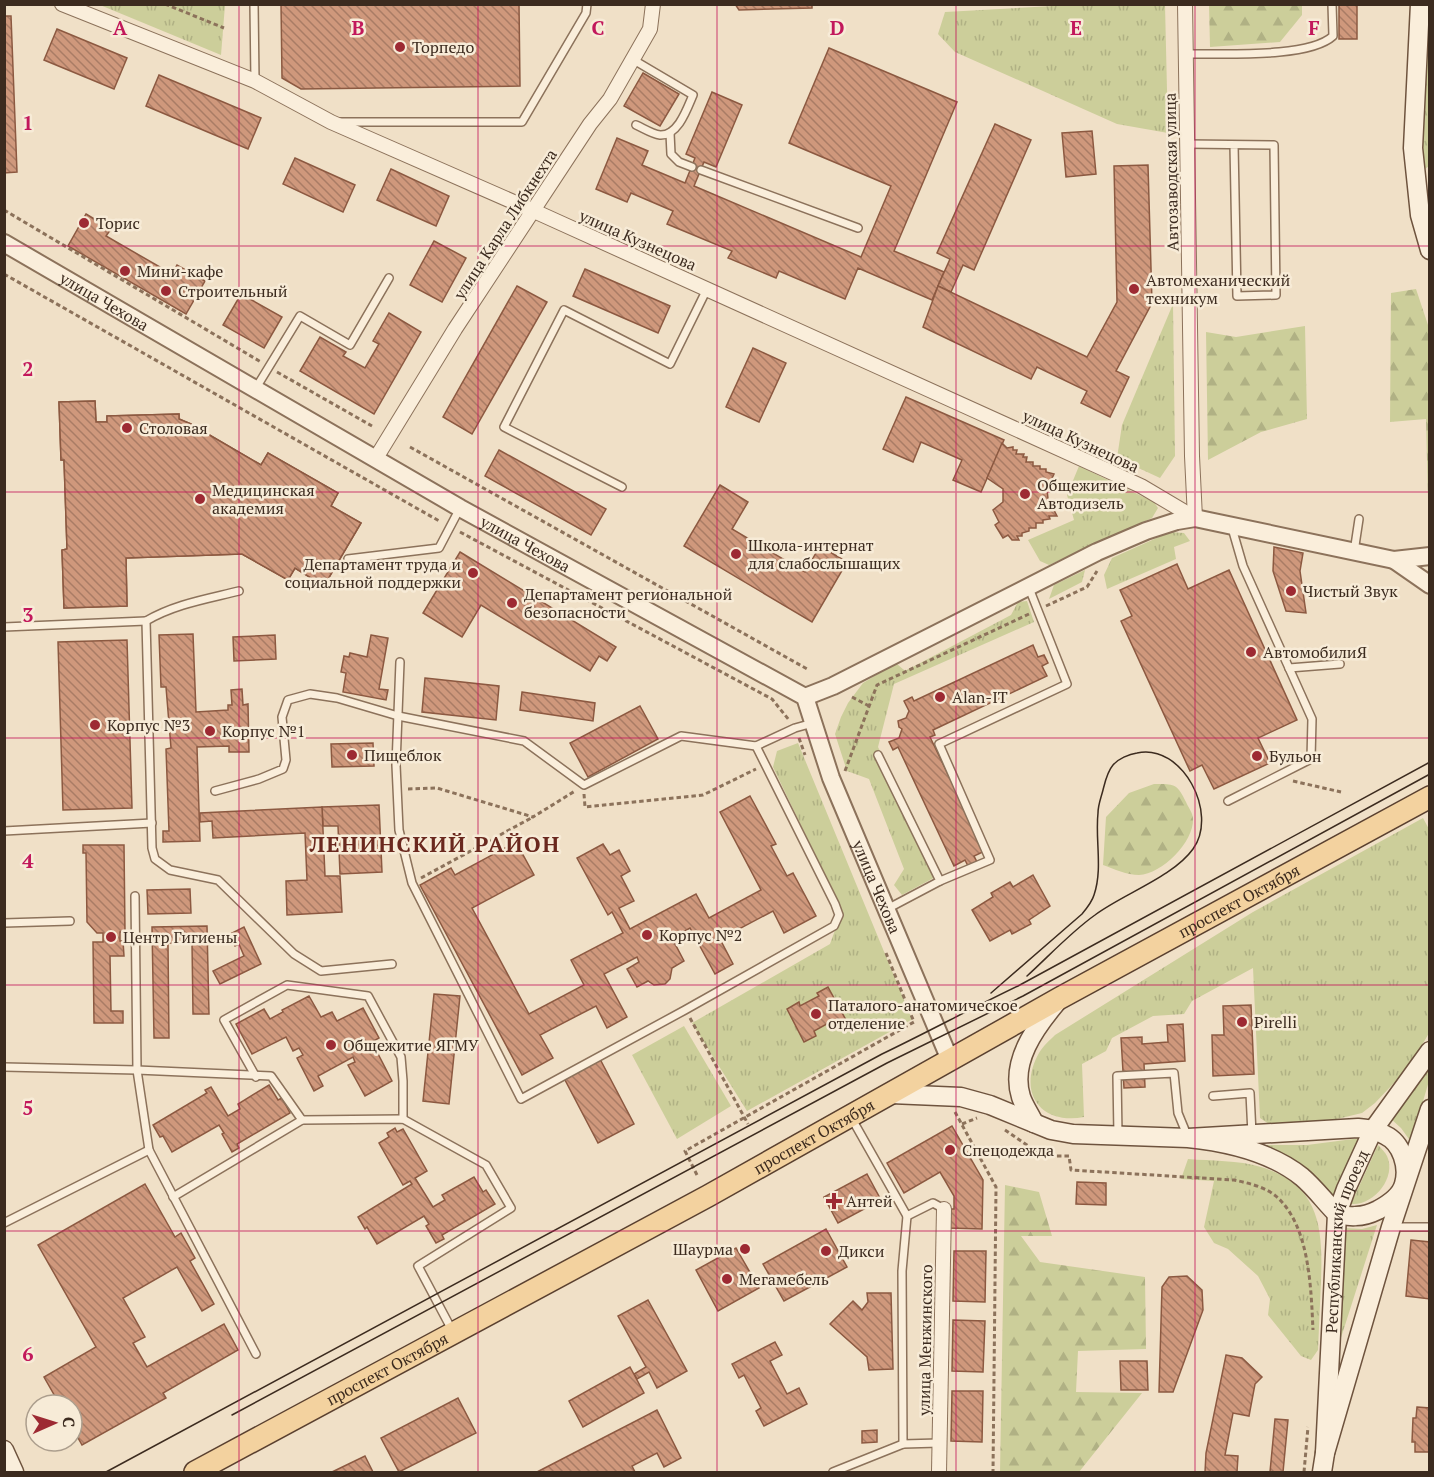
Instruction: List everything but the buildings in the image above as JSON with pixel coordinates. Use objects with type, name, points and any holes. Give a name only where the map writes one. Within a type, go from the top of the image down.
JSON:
[{"type":"main road","points":[[1420,4],[1413,148],[1420,215],[1430,250]]},
{"type":"main road","points":[[1420,215],[1422,196],[1430,183]]},
{"type":"main road","name":"проспект Октября","points":[[195,1473],[699,1201],[1060,998],[1430,797]]},
{"type":"main road","points":[[1034,1123],[1022,1097],[1019,1084],[1020,1068],[1025,1050],[1038,1024],[1060,998]]},
{"type":"main road","name":"Республиканский проезд","points":[[1322,1473],[1325,1453],[1337,1214],[1373,1130],[1430,1051]]},
{"type":"main road","points":[[891,1094],[961,1097],[1051,1130],[1073,1134],[1188,1138],[1358,1128],[1373,1130],[1388,1136],[1401,1150],[1406,1169],[1404,1185],[1396,1198],[1371,1213],[1357,1216],[1337,1214],[1310,1184],[1285,1165],[1261,1154],[1222,1143],[1188,1138]]},
{"type":"main road","name":"Республиканский проезд","points":[[1325,1453],[1391,1227],[1430,1109]]},
{"type":"main road","points":[[4,1450],[14,1473]]},
{"type":"street","name":"улица Кузнецова","points":[[63,4],[255,81],[331,122],[708,289],[1113,473],[1154,494],[1194,519]]},
{"type":"street","name":"улица Карла Либкнехта","points":[[376,458],[455,329],[609,99],[650,29],[653,4]]},
{"type":"street","name":"Автозаводская улица","points":[[1185,4],[1191,456],[1194,519]]},
{"type":"street","name":"улица Чехова","points":[[4,243],[460,508],[805,697],[831,778],[950,1060]]},
{"type":"street","points":[[805,697],[833,686],[1097,552],[1146,531],[1177,521],[1194,519],[1394,560],[1430,556]]},
{"type":"street","points":[[1394,560],[1430,585]]},
{"type":"street","name":"улица Менжинского","points":[[939,1473],[944,1209]]},
{"type":"lane","points":[[254,4],[255,81]]},
{"type":"lane","points":[[331,122],[522,122],[586,13],[586,4]]},
{"type":"lane","points":[[1185,54],[1296,51],[1325,43],[1333,36],[1332,4]]},
{"type":"lane","points":[[632,59],[693,95],[681,121],[670,133],[659,135],[636,125]]},
{"type":"lane","points":[[670,133],[671,154],[679,162],[692,167]]},
{"type":"lane","points":[[1187,144],[1274,145],[1276,295],[1237,296],[1234,145]]},
{"type":"lane","points":[[701,170],[858,228]]},
{"type":"lane","points":[[256,388],[300,316],[350,345],[389,278]]},
{"type":"lane","points":[[622,487],[504,428],[564,310],[670,364],[708,289]]},
{"type":"lane","points":[[348,559],[439,548],[460,508]]},
{"type":"lane","points":[[1354,552],[1359,519]]},
{"type":"lane","points":[[1228,801],[1311,759],[1312,719],[1243,566],[1232,526]]},
{"type":"lane","points":[[887,909],[940,881],[990,860],[939,744],[1067,684],[1029,587]]},
{"type":"lane","points":[[4,627],[146,621],[181,605],[239,591]]},
{"type":"lane","points":[[146,621],[152,848],[155,859],[170,870],[218,880],[294,954],[321,970],[392,964]]},
{"type":"lane","points":[[400,662],[397,790],[399,830],[412,883],[521,1099],[834,926],[839,915],[830,893],[756,746]]},
{"type":"lane","points":[[1289,668],[1340,664]]},
{"type":"lane","points":[[215,790],[259,779],[283,769],[286,760],[282,717],[288,700],[310,694],[337,698],[398,716],[524,741],[584,785],[681,736],[756,746],[795,728],[813,723]]},
{"type":"lane","points":[[878,755],[940,881]]},
{"type":"lane","points":[[4,831],[152,824]]},
{"type":"lane","points":[[135,896],[136,1070],[149,1150],[256,1354]]},
{"type":"lane","points":[[4,923],[70,921]]},
{"type":"lane","points":[[256,1077],[224,1020],[287,985],[368,996],[401,1057],[403,1119]]},
{"type":"lane","points":[[4,1066],[271,1076],[302,1120]]},
{"type":"lane","points":[[1118,1136],[1117,1076],[1174,1073],[1178,1113],[1188,1138]]},
{"type":"lane","points":[[1213,1096],[1250,1094],[1252,1134]]},
{"type":"lane","points":[[851,1116],[907,1216],[902,1271],[903,1443]]},
{"type":"lane","points":[[173,1197],[302,1120],[403,1119],[486,1165],[511,1208],[418,1266],[453,1332]]},
{"type":"lane","points":[[4,1222],[149,1150]]},
{"type":"lane","points":[[907,1216],[933,1203],[944,1209]]},
{"type":"lane","points":[[1391,1227],[1430,1227]]},
{"type":"lane","points":[[833,1473],[903,1443],[940,1443]]},
{"type":"path","points":[[165,4],[224,28]]},
{"type":"path","points":[[4,210],[372,426]]},
{"type":"path","points":[[4,274],[450,526],[772,699],[795,728],[807,758]]},
{"type":"path","points":[[410,447],[809,670]]},
{"type":"path","points":[[831,778],[847,771],[877,685],[1087,587],[1097,571]]},
{"type":"path","points":[[852,697],[869,706]]},
{"type":"path","points":[[584,785],[585,807],[703,795],[765,764]]},
{"type":"path","points":[[1277,776],[1341,792]]},
{"type":"path","points":[[412,883],[533,818],[584,785]]},
{"type":"path","points":[[397,790],[437,788],[533,818]]},
{"type":"path","points":[[697,1175],[685,1151],[914,1022],[884,947]]},
{"type":"path","points":[[685,1010],[748,1124]]},
{"type":"path","points":[[953,1108],[996,1187],[993,1473]]},
{"type":"path","points":[[962,1124],[983,1115]]},
{"type":"path","points":[[1003,1129],[1043,1155],[1069,1156],[1071,1170],[1234,1180],[1256,1185],[1277,1196],[1302,1239],[1311,1285],[1313,1333]]},
{"type":"path","points":[[1304,1473],[1309,1419]]},
{"type":"green space","points":[[1089,4],[1165,5],[1168,133],[1117,124],[955,52],[938,34],[945,12]]},
{"type":"green space","points":[[1429,4],[1429,166],[1421,172],[1419,150]]},
{"type":"green space","points":[[100,5],[225,5],[221,55]]},
{"type":"green space","points":[[1209,5],[1302,5],[1302,15],[1280,42],[1210,47]]},
{"type":"green space","points":[[1416,289],[1430,331],[1429,542],[1426,419],[1390,422],[1391,293]]},
{"type":"green space","points":[[1173,304],[1175,456],[1160,478],[1117,458],[1122,425]]},
{"type":"green space","points":[[1305,326],[1307,419],[1261,432],[1208,460],[1206,332],[1236,337]]},
{"type":"green space","points":[[1079,466],[1154,502],[1158,508],[1152,518],[1049,565],[1040,561],[1028,540],[1074,520],[1067,495]]},
{"type":"green space","points":[[1170,532],[1184,533],[1190,541],[1174,547],[1176,559],[1107,589],[1104,575],[1112,558]]},
{"type":"green space","points":[[1085,570],[1082,582],[1049,599],[1054,585]]},
{"type":"green space","points":[[1027,601],[1034,622],[894,684],[878,747],[941,874],[902,895],[894,885],[904,869],[869,779],[847,771],[835,734],[841,717],[863,683],[896,663],[905,671],[1011,615],[1018,602]]},
{"type":"green space","points":[[798,743],[911,1020],[747,1111],[692,1023],[830,944],[842,911],[773,767],[777,751]]},
{"type":"green space","points":[[1154,784],[1171,785],[1177,788],[1191,812],[1192,828],[1182,847],[1166,863],[1148,873],[1130,874],[1103,865],[1106,817],[1129,793]]},
{"type":"green space","points":[[1423,818],[1430,831],[1429,1033],[1410,1066],[1375,1103],[1362,1113],[1302,1124],[1269,1124],[1260,1118],[1253,968],[1192,1001],[1184,1014],[1153,1016],[1112,1038],[1106,1051],[1082,1064],[1084,1117],[1055,1116],[1045,1111],[1037,1103],[1032,1092],[1033,1067],[1041,1050],[1055,1035],[1253,912]]},
{"type":"green space","points":[[684,1026],[731,1106],[677,1139],[632,1055]]},
{"type":"green space","points":[[1429,1067],[1429,1081],[1411,1142],[1391,1119]]},
{"type":"green space","points":[[1361,1138],[1334,1199],[1316,1176],[1303,1165],[1261,1145],[1307,1145]]},
{"type":"green space","points":[[1378,1145],[1386,1155],[1389,1164],[1386,1181],[1375,1195],[1359,1203],[1351,1204]]},
{"type":"green space","points":[[1188,1159],[1234,1162],[1261,1167],[1281,1175],[1296,1185],[1306,1197],[1314,1211],[1321,1243],[1318,1350],[1311,1360],[1301,1356],[1268,1315],[1270,1299],[1258,1276],[1228,1249],[1214,1243],[1204,1227],[1214,1181],[1181,1179]]},
{"type":"green space","points":[[1005,1185],[1039,1192],[1052,1236],[1021,1236],[1040,1262],[1145,1277],[1146,1349],[1078,1351],[1076,1392],[1142,1393],[1079,1472],[1000,1472]]},
{"type":"green space","points":[[1377,1225],[1339,1344],[1345,1228],[1362,1229]]},
{"type":"tram line","points":[[991,993],[1082,914],[1092,900],[1098,875],[1098,807],[1106,777],[1113,765],[1124,757],[1137,753],[1153,753],[1168,759],[1181,769],[1192,784],[1199,800],[1202,817],[1200,834],[1193,849],[1161,877],[1106,907],[1086,922],[1027,976]]},
{"type":"tram line","points":[[106,1472],[882,1054],[1018,986],[1430,762]]},
{"type":"tram line","points":[[232,1415],[887,1063],[1023,996],[1430,774]]},
{"type":"place","name":"Торпедо","points":[[400,47]]},
{"type":"place","name":"Торис","points":[[84,223]]},
{"type":"place","name":"Мини-кафе","points":[[125,271]]},
{"type":"place","name":"Автомеханический техникум","points":[[1134,289]]},
{"type":"place","name":"Строительный","points":[[166,291]]},
{"type":"place","name":"Столовая","points":[[127,428]]},
{"type":"place","name":"Общежитие Автодизель","points":[[1025,494]]},
{"type":"place","name":"Медицинская академия","points":[[200,499]]},
{"type":"place","name":"Школа-интернат для слабослышащих","points":[[736,554]]},
{"type":"place","name":"Департамент труда и социальной поддержки","points":[[473,573]]},
{"type":"place","name":"Чистый Звук","points":[[1291,591]]},
{"type":"place","name":"Департамент региональной безопасности","points":[[512,603]]},
{"type":"place","name":"АвтомобилиЯ","points":[[1251,652]]},
{"type":"place","name":"Alan-IT","points":[[940,697]]},
{"type":"place","name":"Корпус №3","points":[[95,725]]},
{"type":"place","name":"Корпус №1","points":[[210,731]]},
{"type":"place","name":"Пищеблок","points":[[352,755]]},
{"type":"place","name":"Бульон","points":[[1257,756]]},
{"type":"place","name":"Корпус №2","points":[[647,935]]},
{"type":"place","name":"Центр Гигиены","points":[[111,937]]},
{"type":"place","name":"Паталого-анатомическое отделение","points":[[816,1014]]},
{"type":"place","name":"Pirelli","points":[[1242,1022]]},
{"type":"place","name":"Общежитие ЯГМУ","points":[[331,1045]]},
{"type":"place","name":"Спецодежда","points":[[950,1150]]},
{"type":"place","name":"Антей","points":[[834,1201]]},
{"type":"place","name":"Шаурма","points":[[745,1249]]},
{"type":"place","name":"Дикси","points":[[826,1251]]},
{"type":"place","name":"Мегамебель","points":[[727,1279]]},
{"type":"district","name":"ЛЕНИНСКИЙ РАЙОН","points":[[435,843]]}]
